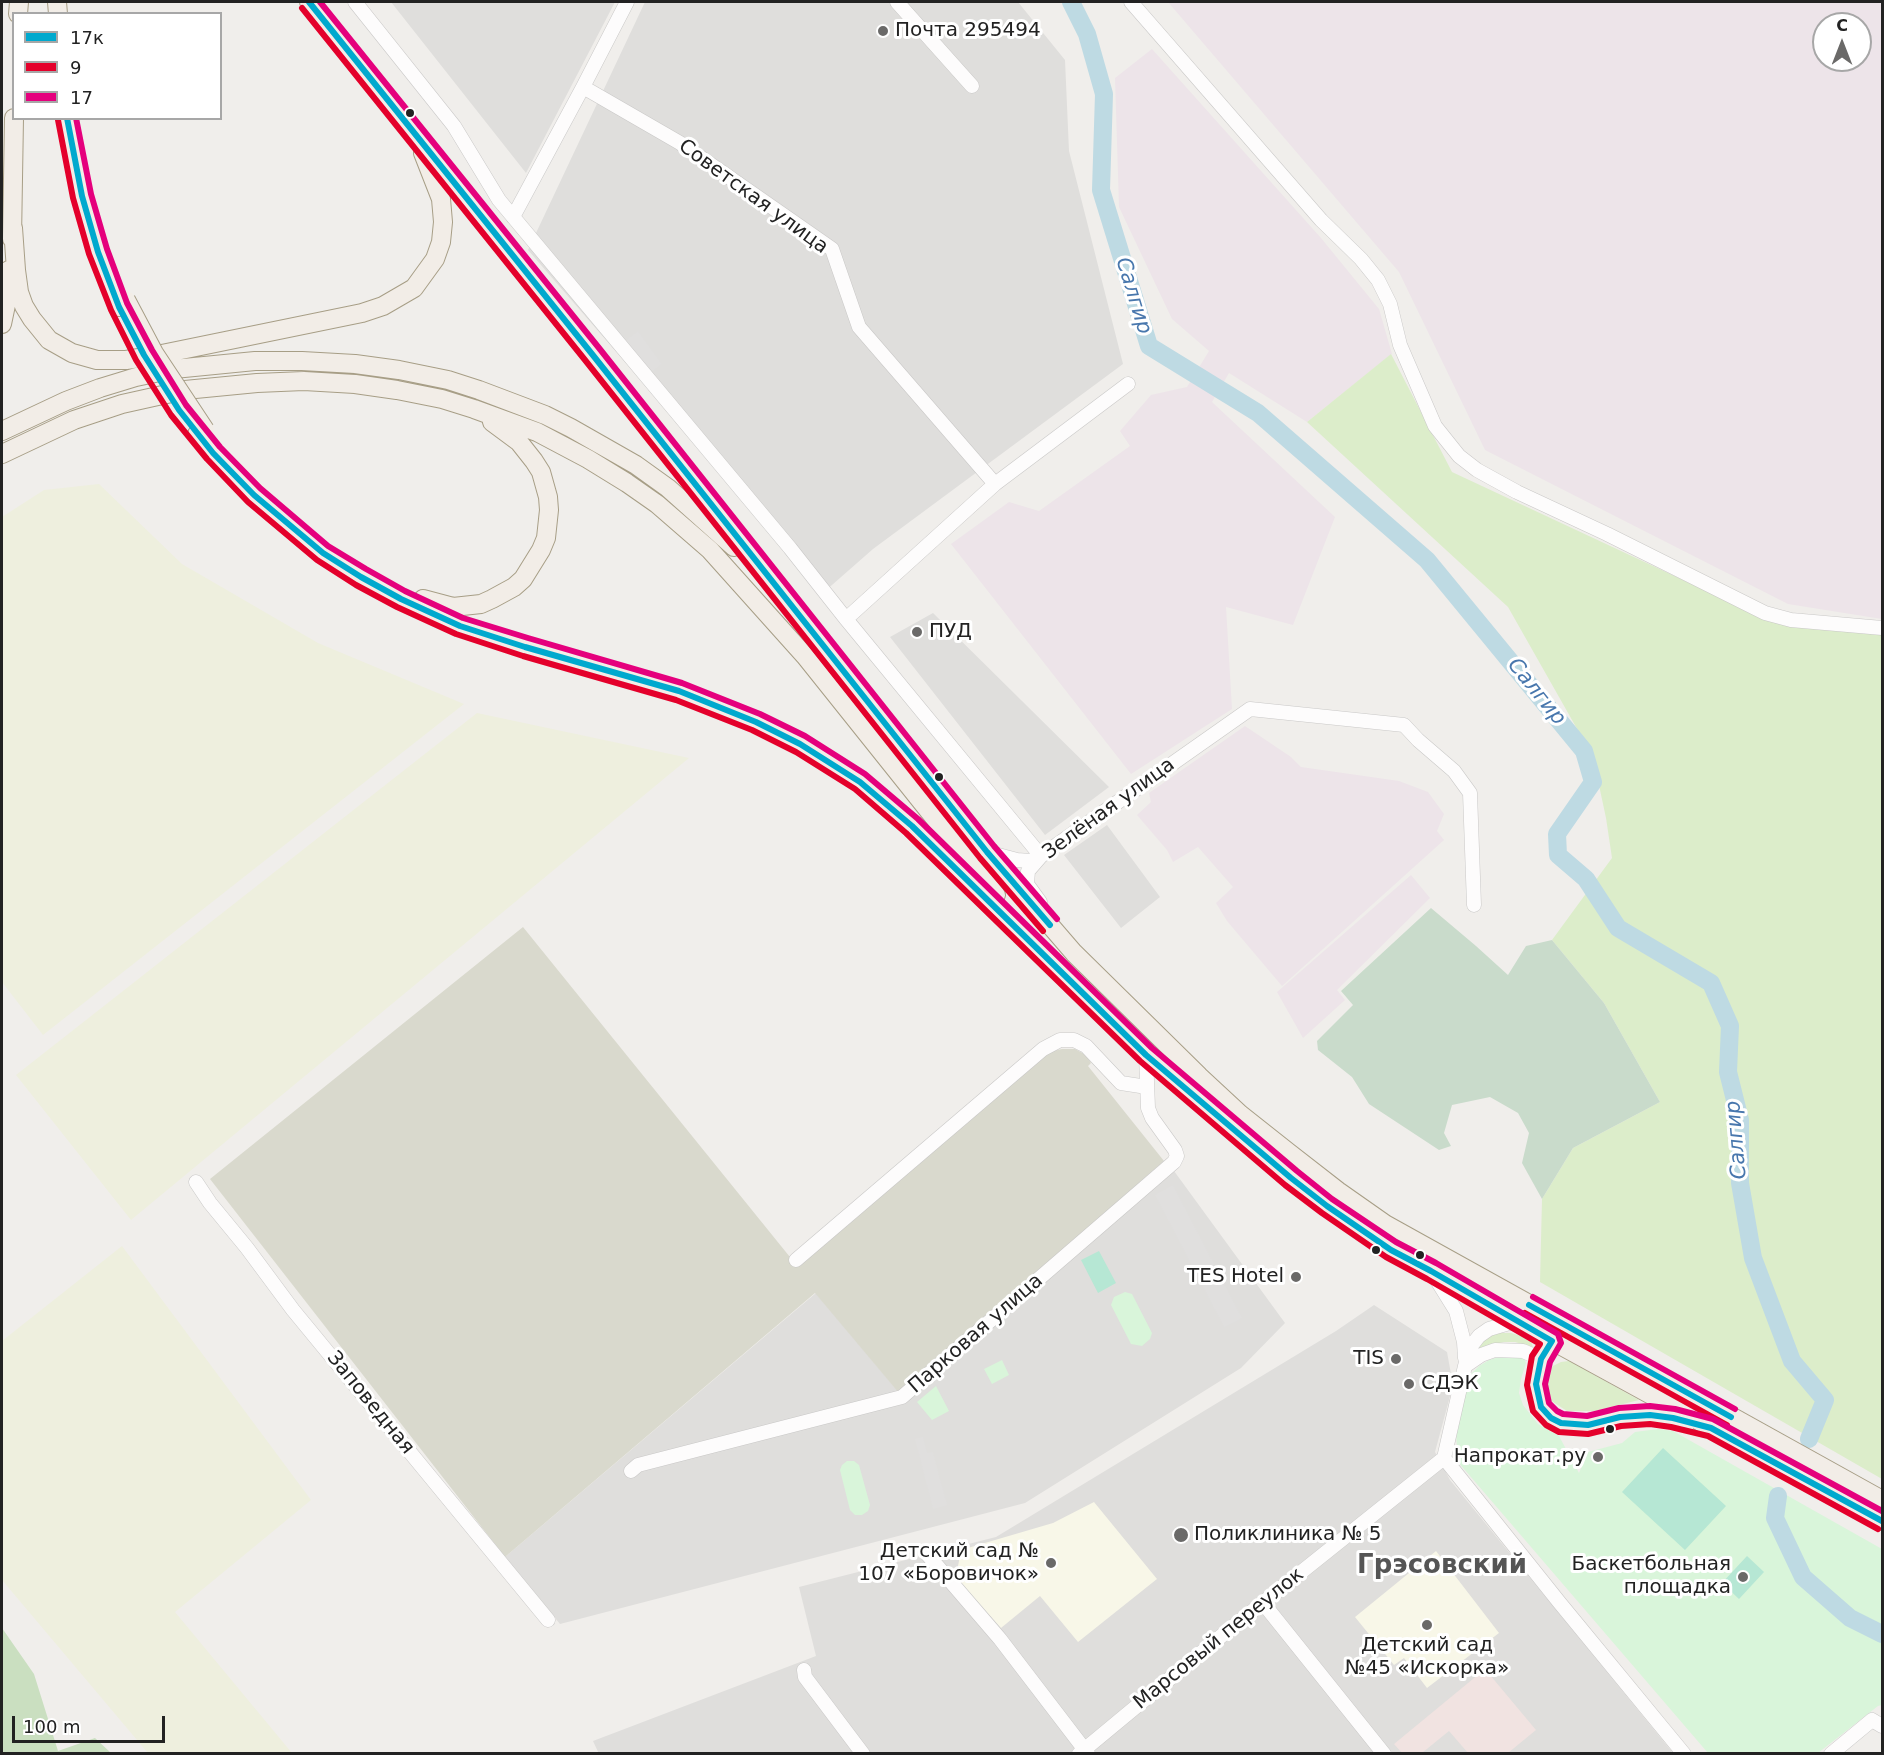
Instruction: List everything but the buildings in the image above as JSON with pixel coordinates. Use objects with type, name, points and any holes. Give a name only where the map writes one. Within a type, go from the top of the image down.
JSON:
[{"type":"main road","points":[[309,2],[728,524],[769,579],[987,852],[1074,953],[1158,1037],[1240,1114],[1338,1191],[1385,1224],[1882,1500]]},
{"type":"main road","points":[[14,120],[13,228],[16,270],[24,306],[40,331],[62,349],[84,358],[97,360],[126,360],[362,313],[383,306],[414,288],[435,259],[441,242],[443,222],[441,199],[414,132]]},
{"type":"main road","points":[[68,120],[82,196],[98,252],[123,303],[201,432],[254,495],[323,553],[401,599],[460,626],[679,692],[722,707],[800,744],[860,782],[912,826],[1146,1055],[1327,1206],[1391,1250],[1516,1321],[1882,1521]]},
{"type":"main road","points":[[76,120],[90,195],[123,303]]},
{"type":"main road","points":[[2,324],[6,305],[13,228]]},
{"type":"main road","points":[[2,431],[100,388],[174,369],[246,362],[302,360],[399,370],[479,390],[544,415],[596,441],[668,488],[769,579]]},
{"type":"main road","points":[[2,454],[74,420],[122,404],[185,390],[304,381],[355,384],[442,399],[537,432],[588,459],[657,504],[710,550],[805,657],[1030,939]]},
{"type":"main road","points":[[201,432],[261,490],[328,545],[403,590],[425,600],[453,607],[469,606],[481,604],[502,595],[523,579],[546,538],[549,510],[545,484],[534,461],[519,442],[474,409]]},
{"type":"main road","points":[[1656,1375],[1582,1341],[1564,1337],[1552,1341],[1541,1359],[1537,1372],[1538,1397],[1541,1407],[1551,1418],[1561,1423],[1588,1425],[1620,1417],[1650,1415],[1712,1428]]},
{"type":"street","points":[[356,2],[454,126],[499,200],[790,548],[1037,860]]},
{"type":"street","points":[[513,217],[627,2]]},
{"type":"street","points":[[897,2],[972,86]]},
{"type":"street","points":[[1131,2],[1321,220],[1361,259],[1378,280],[1390,304],[1400,345],[1435,426],[1459,456],[1477,470],[1517,492],[1765,613],[1791,620],[1882,628]]},
{"type":"street","name":"Советская улица","points":[[583,87],[680,143],[832,249],[859,327],[995,484]]},
{"type":"street","points":[[846,619],[995,484],[1128,384]]},
{"type":"street","name":"Зелёная улица","points":[[1158,1037],[1123,993],[1033,894],[1027,884],[1028,871],[1037,860],[1250,709],[1404,725],[1454,771],[1470,793],[1474,905]]},
{"type":"street","points":[[987,852],[1017,860],[1037,860]]},
{"type":"street","points":[[796,1260],[1043,1049],[1060,1040],[1074,1040],[1086,1046],[1121,1083],[1147,1087]]},
{"type":"street","name":"Парковая улица","points":[[632,1471],[638,1465],[902,1398],[1174,1162],[1177,1156],[1175,1150],[1152,1118],[1148,1108],[1146,1055]]},
{"type":"street","name":"Заповедная","points":[[196,1182],[293,1310],[548,1620]]},
{"type":"street","points":[[1431,1271],[1456,1311],[1464,1341],[1465,1366]]},
{"type":"street","points":[[1582,1341],[1551,1325],[1516,1321],[1489,1329],[1479,1336],[1472,1346],[1465,1366],[1444,1458],[1684,1754]]},
{"type":"street","points":[[1465,1366],[1481,1355],[1495,1350],[1523,1351],[1541,1359]]},
{"type":"street","name":"Марсовый переулок","points":[[1084,1752],[1225,1633],[1444,1458]]},
{"type":"street","points":[[927,1554],[1000,1639],[1084,1752]]},
{"type":"street","points":[[1263,1603],[1384,1754]]},
{"type":"street","points":[[804,1670],[805,1677],[863,1754]]},
{"type":"street","points":[[1831,1754],[1877,1723]]},
{"type":"shaded area","points":[[391,2],[615,2],[526,173]]},
{"type":"shaded area","points":[[645,2],[1018,2],[1065,60],[1069,151],[1123,364],[873,549],[824,592],[528,250]]},
{"type":"shaded area","points":[[1168,2],[1882,2],[1882,619],[1788,604],[1485,450],[1399,272]]},
{"type":"shaded area","points":[[1152,49],[1321,238],[1379,309],[1392,354],[1307,422],[1229,373],[1212,402],[1335,517],[1293,625],[1226,607],[1232,709],[1131,774],[951,544],[1009,502],[1039,511],[1130,446],[1120,431],[1151,395],[1187,387],[1209,351],[1172,319],[1119,207],[1115,78]]},
{"type":"shaded area","points":[[638,331],[662,364],[645,377],[621,344]]},
{"type":"shaded area","points":[[933,613],[1109,787],[1045,835],[890,637]]},
{"type":"shaded area","points":[[1245,726],[1291,757],[1301,767],[1399,781],[1428,792],[1444,814],[1437,831],[1444,840],[1282,986],[1227,921],[1216,903],[1233,887],[1198,847],[1173,862],[1167,850],[1137,815],[1151,802],[1149,793]]},
{"type":"shaded area","points":[[1107,825],[1160,897],[1121,928],[1064,855]]},
{"type":"shaded area","points":[[1411,875],[1430,898],[1337,990],[1345,1000],[1303,1038],[1277,992]]},
{"type":"shaded area","points":[[523,927],[798,1267],[1034,1063],[1053,1051],[1075,1049],[1086,1055],[1091,1063],[1088,1066],[1164,1161],[899,1393],[815,1293],[505,1557],[210,1179]]},
{"type":"shaded area","points":[[1166,1160],[1285,1323],[1241,1368],[1025,1503],[560,1624],[505,1557],[816,1293],[899,1392]]},
{"type":"shaded area","points":[[1173,1185],[1242,1318],[1224,1327],[1155,1195]]},
{"type":"shaded area","points":[[1374,1305],[1447,1352],[1453,1385],[1435,1452],[1450,1480],[1673,1753],[599,1754],[593,1741],[816,1656],[799,1587],[996,1537],[1336,1331]]},
{"type":"shaded area","points":[[923,1437],[927,1453],[933,1452],[947,1505],[933,1509],[915,1439]]},
{"type":"shaded area","name":"Детский сад № 107 «Боровичок»","points":[[1094,1502],[1157,1579],[1078,1642],[1040,1596],[1001,1628],[956,1577],[961,1550],[1053,1523]]},
{"type":"shaded area","name":"Детский сад №45 «Искорка»","points":[[1436,1551],[1499,1633],[1427,1688],[1404,1658],[1394,1665],[1355,1617]]},
{"type":"shaded area","points":[[1485,1669],[1536,1730],[1508,1753],[1468,1753],[1449,1731],[1422,1753],[1402,1753],[1394,1744]]},
{"type":"green space","points":[[1391,354],[1452,472],[1773,622],[1882,631],[1882,1479],[1540,1282],[1542,1199],[1573,1148],[1660,1102],[1604,1003],[1552,940],[1612,858],[1593,757],[1508,607],[1307,422]]},
{"type":"green space","points":[[99,484],[182,564],[318,643],[464,704],[43,1035],[2,982],[2,517],[44,490]]},
{"type":"green space","points":[[477,713],[689,758],[131,1220],[16,1075]]},
{"type":"green space","points":[[1431,908],[1508,975],[1526,946],[1552,940],[1604,1003],[1660,1102],[1573,1148],[1542,1199],[1522,1163],[1529,1133],[1518,1113],[1490,1097],[1452,1105],[1444,1133],[1451,1146],[1439,1150],[1369,1104],[1352,1077],[1318,1050],[1317,1041],[1353,1005],[1341,991]]},
{"type":"green space","points":[[122,1246],[311,1500],[175,1612],[292,1753],[148,1753],[2,1580],[2,1341]]},
{"type":"green space","points":[[1099,1251],[1116,1283],[1098,1293],[1081,1260]]},
{"type":"green space","points":[[1125,1292],[1132,1294],[1152,1333],[1150,1339],[1142,1346],[1131,1344],[1111,1305],[1114,1297]]},
{"type":"green space","points":[[1498,1333],[1511,1333],[1525,1337],[1533,1347],[1515,1342],[1504,1342],[1478,1351],[1475,1346],[1486,1337]]},
{"type":"green space","points":[[1502,1356],[1524,1358],[1526,1363],[1519,1393],[1523,1405],[1538,1424],[1559,1436],[1579,1473],[1588,1452],[1622,1443],[1635,1432],[1658,1429],[1673,1431],[1882,1549],[1882,1705],[1818,1753],[1708,1753],[1458,1462],[1456,1433],[1468,1377],[1479,1366]]},
{"type":"green space","points":[[1002,1360],[1009,1375],[992,1384],[984,1369]]},
{"type":"green space","points":[[1569,1361],[1639,1400],[1595,1411],[1567,1411],[1550,1400],[1546,1389],[1546,1379],[1553,1366]]},
{"type":"green space","points":[[936,1386],[949,1411],[932,1420],[917,1402]]},
{"type":"green space","points":[[1663,1448],[1726,1506],[1685,1550],[1622,1492]]},
{"type":"green space","points":[[847,1461],[854,1461],[859,1465],[870,1505],[868,1511],[862,1515],[855,1515],[850,1510],[840,1470]]},
{"type":"green space","name":"Баскетбольная площадка","points":[[1747,1556],[1764,1572],[1739,1599],[1722,1583]]},
{"type":"green space","points":[[2,1628],[34,1674],[58,1751],[95,1738],[111,1753],[2,1753]]},
{"type":"waterway","name":"Салгир","points":[[1071,2],[1087,34],[1104,94],[1101,190],[1149,346],[1258,413],[1427,560],[1584,751],[1593,782],[1557,834],[1558,855],[1586,879],[1618,928],[1711,983],[1730,1026],[1728,1072],[1740,1120],[1740,1183],[1753,1258],[1792,1361],[1825,1400],[1809,1439]]},
{"type":"waterway","name":"Салгир","points":[[1778,1496],[1775,1518],[1803,1577],[1850,1618],[1882,1634]]},
{"type":"transit line","name":"17к","points":[[309,2],[987,852],[1050,925]]},
{"type":"transit line","name":"17","points":[[320,2],[599,348],[994,846],[1057,919]]},
{"type":"transit line","name":"9","points":[[302,8],[980,858],[1043,931]]},
{"type":"transit line","name":"9","points":[[58,120],[73,198],[89,254],[111,310],[136,360],[171,415],[207,459],[248,502],[317,560],[397,607],[456,634],[523,656],[676,700],[752,730],[796,752],[855,789],[906,833],[1140,1061],[1285,1185],[1386,1257],[1540,1344],[1532,1356],[1527,1385],[1533,1411],[1546,1425],[1559,1432],[1588,1434],[1621,1426],[1650,1424],[1708,1436],[1878,1529]]},
{"type":"transit line","name":"17к","points":[[67,120],[82,196],[98,252],[119,307],[144,355],[179,410],[213,453],[254,495],[323,553],[401,599],[460,626],[679,691],[756,722],[800,744],[860,782],[912,826],[1146,1055],[1291,1178],[1391,1250],[1552,1341],[1541,1359],[1536,1384],[1541,1407],[1551,1418],[1561,1423],[1588,1425],[1620,1417],[1650,1415],[1673,1418],[1711,1428],[1882,1521]]},
{"type":"transit line","name":"17","points":[[76,120],[91,194],[107,249],[127,303],[152,350],[186,405],[220,447],[260,488],[328,546],[405,591],[463,618],[682,683],[760,714],[805,736],[865,774],[918,819],[1152,1048],[1332,1199],[1396,1242],[1558,1334],[1561,1343],[1550,1362],[1545,1384],[1549,1403],[1557,1411],[1563,1414],[1587,1416],[1619,1408],[1650,1406],[1675,1409],[1713,1419],[1882,1511]]},
{"type":"transit line","name":"17","points":[[1533,1297],[1735,1409]]},
{"type":"transit line","name":"17к","points":[[1529,1305],[1731,1417]]},
{"type":"transit line","name":"9","points":[[1525,1313],[1727,1425]]},
{"type":"place","name":"Почта 295494","points":[[883,31]]},
{"type":"place","name":"ПУД","points":[[917,632]]},
{"type":"place","name":"TES Hotel","points":[[1296,1277]]},
{"type":"place","name":"TIS","points":[[1396,1359]]},
{"type":"place","name":"СДЭК","points":[[1409,1384]]},
{"type":"place","name":"Напрокат.ру","points":[[1598,1457]]},
{"type":"place","name":"Поликлиника № 5","points":[[1181,1535]]},
{"type":"place","name":"Детский сад № 107 «Боровичок»","points":[[1051,1563]]},
{"type":"place","name":"Баскетбольная площадка","points":[[1743,1577]]},
{"type":"place","name":"Детский сад №45 «Искорка»","points":[[1427,1625]]},
{"type":"district","name":"Грэсовский","points":[[1442,1566]]}]
